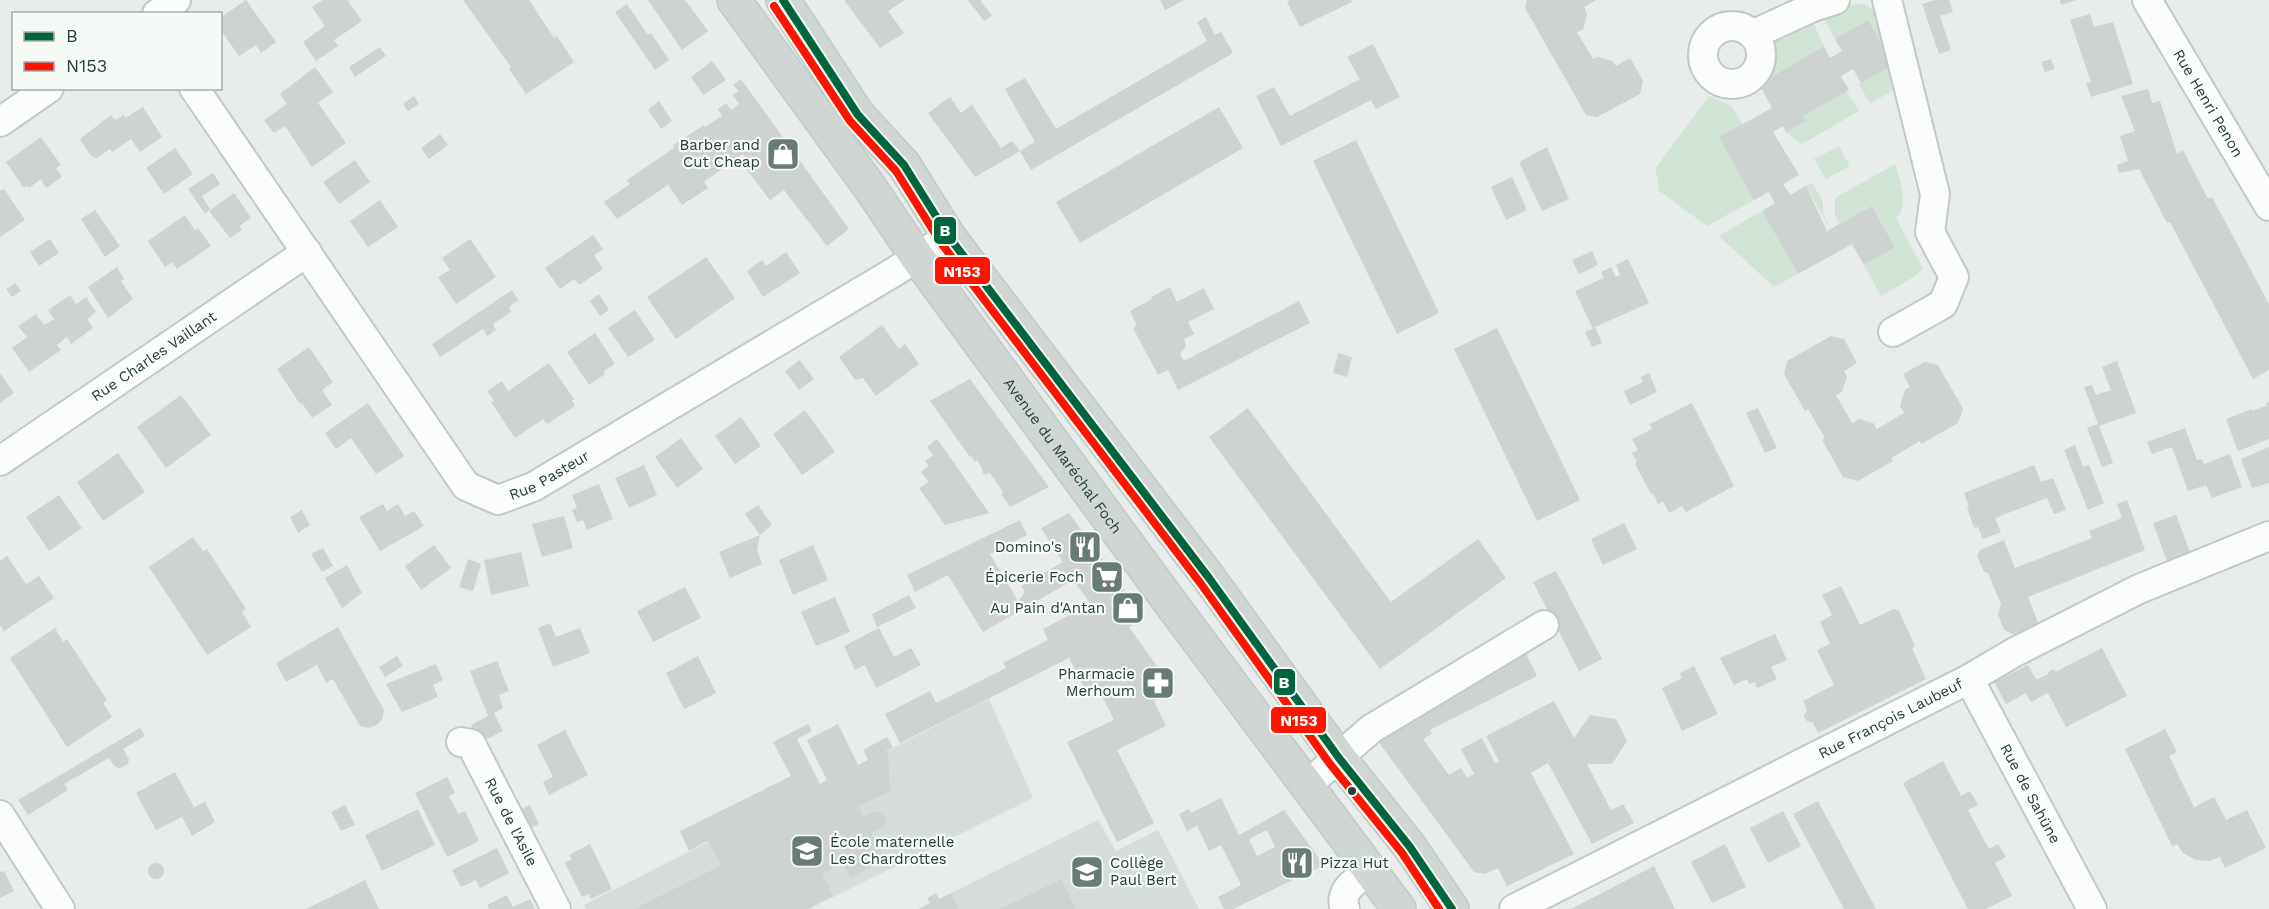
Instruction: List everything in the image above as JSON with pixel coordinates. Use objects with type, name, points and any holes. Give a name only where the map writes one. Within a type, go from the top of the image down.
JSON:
[{"type":"main road","name":"Avenue du Maréchal Foch","points":[[734,0],[871,189],[917,257],[1399,909]]},
{"type":"main road","points":[[783,0],[858,115],[904,165],[949,237],[1209,578],[1339,758],[1410,847],[1452,909]]},
{"type":"street","points":[[160,12],[176,0]]},
{"type":"street","points":[[1754,34],[1813,7],[1835,0]]},
{"type":"street","points":[[1887,0],[1935,194],[1930,232],[1954,277],[1943,304],[1893,332]]},
{"type":"street","name":"Rue Henri Penon","points":[[2147,0],[2269,206]]},
{"type":"street","points":[[0,122],[46,90]]},
{"type":"street","name":"Rue Pasteur","points":[[195,90],[466,486],[498,500],[533,488],[949,237]]},
{"type":"street","name":"Rue Charles Vaillant","points":[[0,461],[307,252]]},
{"type":"street","name":"Rue François Laubeuf","points":[[1526,907],[2139,589],[2269,536]]},
{"type":"street","points":[[1306,786],[1371,729],[1544,625]]},
{"type":"street","name":"Rue de Sahüne","points":[[1969,679],[2092,909]]},
{"type":"street","name":"Rue de l'Asile","points":[[461,742],[471,744],[556,909]]},
{"type":"street","points":[[0,815],[60,909]]},
{"type":"street","points":[[1345,909],[1342,898],[1346,890],[1370,870]]},
{"type":"shaded area","name":"École maternelle Les Chardrottes","points":[[989,699],[1033,798],[809,909],[586,909],[584,905]]},
{"type":"shaded area","name":"Collège Paul Bert","points":[[1098,820],[1116,851],[1158,830],[1199,909],[919,909]]},
{"type":"green space","points":[[1856,4],[1865,4],[1876,12],[1886,52],[1868,21],[1835,39],[1822,16]]},
{"type":"green space","points":[[1811,18],[1824,46],[1759,84],[1773,58],[1773,41]]},
{"type":"green space","points":[[1888,67],[1896,88],[1870,104],[1859,84]]},
{"type":"green space","points":[[1846,91],[1859,111],[1802,144],[1786,132],[1806,121],[1803,116]]},
{"type":"green space","points":[[1709,96],[1732,106],[1742,124],[1754,200],[1707,226],[1658,190],[1655,169]]},
{"type":"green space","points":[[1839,146],[1850,166],[1826,179],[1814,159]]},
{"type":"green space","points":[[1895,164],[1903,199],[1903,206],[1896,218],[1923,269],[1881,296],[1864,265],[1895,246],[1872,206],[1840,224],[1835,215],[1835,198]]},
{"type":"green space","points":[[1812,183],[1823,202],[1823,213],[1830,229],[1806,186]]},
{"type":"green space","points":[[1762,211],[1798,274],[1774,287],[1719,236]]},
{"type":"building","points":[[246,0],[276,42],[261,53],[256,45],[239,56],[222,32],[222,17]]},
{"type":"building","points":[[323,0],[350,0],[348,1],[362,21],[334,40],[338,46],[316,61],[303,42],[325,26],[312,7]]},
{"type":"building","points":[[463,0],[529,0],[554,38],[557,36],[574,62],[526,94],[509,69],[511,67]]},
{"type":"building","points":[[648,0],[685,0],[708,31],[682,50]]},
{"type":"building","points":[[844,0],[905,0],[888,11],[904,33],[880,48]]},
{"type":"building","points":[[968,0],[980,0],[992,16],[984,21]]},
{"type":"building","points":[[1160,0],[1184,0],[1165,10]]},
{"type":"building","points":[[1290,0],[1351,0],[1352,2],[1300,27],[1287,2]]},
{"type":"building","points":[[1527,0],[1596,0],[1584,7],[1587,14],[1583,30],[1577,32],[1593,59],[1598,57],[1613,61],[1616,66],[1630,58],[1643,81],[1640,94],[1597,117],[1586,115],[1525,8]]},
{"type":"building","points":[[1935,0],[1949,0],[1953,12],[1940,16],[1951,50],[1939,54],[1922,4]]},
{"type":"building","points":[[2060,0],[2077,0],[2061,5]]},
{"type":"building","points":[[627,4],[648,35],[651,33],[669,60],[655,70],[615,12]]},
{"type":"building","points":[[2090,14],[2094,27],[2113,22],[2133,84],[2091,97],[2086,83],[2091,82],[2070,20]]},
{"type":"building","points":[[1206,17],[1215,35],[1221,32],[1233,53],[1031,170],[1020,151],[1035,142],[1005,89],[1025,78],[1056,129],[1207,41],[1197,22]]},
{"type":"building","points":[[1868,20],[1893,65],[1861,83],[1853,69],[1841,76],[1849,90],[1803,116],[1806,121],[1786,132],[1783,126],[1773,132],[1799,175],[1783,184],[1790,195],[1806,186],[1827,231],[1872,206],[1895,247],[1864,265],[1852,244],[1798,274],[1762,211],[1775,203],[1769,192],[1754,200],[1719,137],[1772,108],[1759,84],[1824,46],[1830,58],[1842,51],[1835,39]]},
{"type":"building","points":[[1373,44],[1400,97],[1376,109],[1371,100],[1281,146],[1256,96],[1274,87],[1290,116],[1360,79],[1347,57]]},
{"type":"building","points":[[380,47],[386,56],[355,77],[349,67]]},
{"type":"building","points":[[2051,59],[2055,69],[2045,72],[2041,62]]},
{"type":"building","points":[[712,61],[726,80],[703,95],[691,77]]},
{"type":"building","points":[[315,67],[333,92],[318,103],[346,143],[312,167],[285,126],[274,133],[264,120],[287,104],[280,94]]},
{"type":"building","points":[[741,79],[849,229],[827,246],[784,190],[770,200],[744,166],[749,162],[743,154],[704,182],[708,188],[682,205],[668,185],[617,219],[604,202],[630,184],[627,180],[674,148],[673,145],[722,116],[718,109],[726,103],[731,110],[739,104],[733,95],[739,91],[733,85]]},
{"type":"building","points":[[2148,89],[2152,103],[2160,101],[2177,154],[2183,150],[2208,199],[2212,197],[2269,304],[2269,370],[2253,379],[2170,222],[2167,223],[2139,169],[2119,173],[2117,165],[2128,161],[2120,136],[2135,131],[2121,96]]},
{"type":"building","points":[[414,96],[419,104],[408,111],[403,104]]},
{"type":"building","points":[[950,97],[961,113],[972,105],[1001,148],[1012,141],[1020,151],[975,177],[928,113]]},
{"type":"building","points":[[659,101],[672,121],[661,129],[648,110]]},
{"type":"building","points":[[143,107],[162,137],[140,152],[131,139],[112,152],[110,149],[97,158],[91,156],[80,139],[111,115],[115,120],[124,115],[125,118]]},
{"type":"building","points":[[1219,107],[1243,148],[1080,243],[1056,202]]},
{"type":"building","points":[[440,134],[448,145],[429,159],[421,148]]},
{"type":"building","points":[[41,137],[61,165],[56,168],[62,177],[46,188],[41,179],[29,188],[28,186],[24,188],[6,162]]},
{"type":"building","points":[[1356,140],[1439,313],[1397,334],[1313,161]]},
{"type":"building","points":[[1547,147],[1569,199],[1542,211],[1519,162]]},
{"type":"building","points":[[175,148],[193,174],[164,194],[146,168]]},
{"type":"building","points":[[355,160],[370,182],[339,204],[323,182]]},
{"type":"building","points":[[213,173],[220,184],[202,196],[210,209],[205,214],[188,189]]},
{"type":"building","points":[[1512,177],[1527,210],[1506,220],[1491,187]]},
{"type":"building","points":[[4,189],[25,220],[0,237],[0,191]]},
{"type":"building","points":[[234,193],[251,218],[239,226],[242,230],[230,238],[209,211]]},
{"type":"building","points":[[380,200],[398,227],[368,247],[350,221]]},
{"type":"building","points":[[95,210],[120,246],[105,257],[81,219]]},
{"type":"building","points":[[185,215],[195,231],[198,228],[211,246],[177,269],[172,262],[165,267],[148,241]]},
{"type":"building","points":[[593,235],[603,249],[594,255],[603,269],[579,285],[574,279],[560,289],[545,268]]},
{"type":"building","points":[[50,239],[59,253],[39,266],[30,252]]},
{"type":"building","points":[[470,239],[496,277],[456,304],[438,277],[450,270],[442,258]]},
{"type":"building","points":[[1592,251],[1598,265],[1579,274],[1572,260]]},
{"type":"building","points":[[786,252],[800,273],[763,297],[747,271],[762,260],[766,266]]},
{"type":"building","points":[[706,257],[735,298],[676,339],[647,297]]},
{"type":"building","points":[[1628,259],[1649,303],[1595,327],[1602,343],[1592,347],[1585,332],[1593,329],[1575,291],[1604,278],[1601,272],[1611,267],[1616,277],[1620,275],[1616,265]]},
{"type":"building","points":[[117,267],[124,279],[121,281],[133,299],[108,318],[88,287]]},
{"type":"building","points":[[15,283],[21,291],[12,297],[6,289]]},
{"type":"building","points":[[1170,287],[1177,302],[1204,288],[1214,309],[1188,322],[1194,334],[1184,339],[1186,346],[1180,354],[1184,361],[1299,301],[1310,323],[1178,390],[1168,370],[1158,375],[1133,328],[1137,326],[1130,311]]},
{"type":"building","points":[[512,290],[518,300],[509,307],[511,312],[493,324],[496,330],[487,336],[483,329],[440,357],[432,344]]},
{"type":"building","points":[[599,294],[609,310],[600,316],[590,301]]},
{"type":"building","points":[[70,295],[76,304],[86,297],[96,312],[87,319],[93,328],[71,344],[67,337],[57,345],[61,350],[29,372],[12,348],[27,337],[18,326],[36,314],[44,325],[54,319],[48,310]]},
{"type":"building","points":[[635,310],[655,340],[628,357],[608,328]]},
{"type":"building","points":[[882,325],[899,349],[905,344],[919,364],[876,396],[863,378],[855,380],[839,357]]},
{"type":"building","points":[[1497,328],[1580,500],[1537,521],[1454,349]]},
{"type":"building","points":[[595,333],[615,364],[589,385],[567,352]]},
{"type":"building","points":[[1831,336],[1844,339],[1857,363],[1844,371],[1847,377],[1842,392],[1836,395],[1852,423],[1859,419],[1873,423],[1877,429],[1904,413],[1900,406],[1905,390],[1910,387],[1903,374],[1925,362],[1938,365],[1963,409],[1958,423],[1921,444],[1920,441],[1891,458],[1893,461],[1858,481],[1843,477],[1822,440],[1825,438],[1808,409],[1805,411],[1784,374],[1787,361]]},
{"type":"building","points":[[309,347],[333,382],[322,390],[332,405],[312,418],[277,369]]},
{"type":"building","points":[[1338,353],[1352,357],[1347,377],[1333,373]]},
{"type":"building","points":[[800,360],[814,379],[799,390],[785,371]]},
{"type":"building","points":[[2117,361],[2136,413],[2099,426],[2113,463],[2102,467],[2087,428],[2098,424],[2084,387],[2092,385],[2096,395],[2111,390],[2102,367]]},
{"type":"building","points":[[549,363],[574,399],[572,400],[575,406],[547,424],[543,419],[515,438],[491,402],[494,401],[487,391],[502,381],[508,391]]},
{"type":"building","points":[[0,373],[14,393],[0,403]]},
{"type":"building","points":[[1649,373],[1657,392],[1630,405],[1624,391],[1643,382],[1641,377]]},
{"type":"building","points":[[970,379],[1049,487],[1010,507],[990,473],[985,475],[982,472],[977,460],[975,462],[970,457],[930,401]]},
{"type":"building","points":[[181,395],[211,435],[166,468],[137,427]]},
{"type":"building","points":[[2269,402],[2269,439],[2238,451],[2226,419],[2266,406],[2265,404]]},
{"type":"building","points":[[368,403],[404,456],[376,474],[351,438],[336,449],[325,433]]},
{"type":"building","points":[[1692,403],[1734,486],[1686,512],[1682,506],[1669,513],[1663,501],[1658,504],[1653,493],[1651,494],[1635,464],[1637,462],[1632,453],[1638,450],[1632,439],[1652,429],[1650,424]]},
{"type":"building","points":[[1248,408],[1391,602],[1478,539],[1506,578],[1380,669],[1209,437]]},
{"type":"building","points":[[1758,408],[1777,448],[1765,453],[1746,413]]},
{"type":"building","points":[[805,410],[835,452],[802,475],[773,434]]},
{"type":"building","points":[[741,417],[761,446],[735,464],[715,436]]},
{"type":"building","points":[[2185,428],[2197,460],[2202,459],[2204,464],[2230,454],[2242,487],[2212,498],[2206,485],[2188,491],[2172,447],[2152,454],[2147,442]]},
{"type":"building","points":[[681,438],[703,469],[677,488],[655,457]]},
{"type":"building","points":[[937,439],[989,513],[945,525],[919,488],[929,482],[921,472],[929,466],[925,461],[933,455],[927,447]]},
{"type":"building","points":[[2075,445],[2083,467],[2089,465],[2104,503],[2088,510],[2064,450]]},
{"type":"building","points":[[2269,447],[2269,483],[2252,488],[2241,459]]},
{"type":"building","points":[[118,453],[145,492],[103,521],[77,482]]},
{"type":"building","points":[[644,465],[657,495],[629,508],[615,478]]},
{"type":"building","points":[[2034,465],[2041,482],[2053,478],[2066,510],[2054,514],[2047,498],[1995,518],[2001,532],[1983,539],[1978,527],[1974,528],[1964,493]]},
{"type":"building","points":[[599,484],[613,519],[587,530],[583,520],[577,522],[572,510],[577,508],[572,495]]},
{"type":"building","points":[[59,495],[82,528],[49,551],[26,517]]},
{"type":"building","points":[[2127,500],[2145,550],[2028,597],[2038,623],[2015,635],[2004,630],[1998,614],[2001,604],[1988,573],[1984,572],[1977,556],[1980,550],[2004,540],[2015,568],[2092,538],[2089,531],[2122,518],[2117,504]]},
{"type":"building","points":[[383,504],[387,511],[398,504],[405,516],[414,511],[424,526],[380,551],[359,517]]},
{"type":"building","points":[[758,505],[772,525],[760,535],[745,514]]},
{"type":"building","points":[[302,510],[310,525],[298,533],[290,517]]},
{"type":"building","points":[[1069,513],[1145,619],[1129,627],[1174,690],[1154,701],[1166,726],[1117,750],[1154,823],[1117,842],[1067,742],[1114,720],[1099,690],[1092,693],[1085,690],[1069,658],[900,743],[885,714],[930,691],[936,703],[1006,668],[1003,663],[1048,640],[1043,629],[1091,604],[1073,580],[983,632],[948,575],[915,592],[907,575],[1020,520],[1027,535],[990,554],[1018,601],[1025,592],[1021,586],[1063,562],[1041,528]]},
{"type":"building","points":[[2176,515],[2191,555],[2168,564],[2153,523]]},
{"type":"building","points":[[564,516],[573,548],[542,557],[532,524]]},
{"type":"building","points":[[1624,523],[1637,549],[1603,565],[1591,539]]},
{"type":"building","points":[[760,535],[757,550],[762,564],[730,578],[719,552]]},
{"type":"building","points":[[193,537],[203,551],[207,549],[246,609],[242,612],[251,627],[207,655],[149,567]]},
{"type":"building","points":[[434,545],[451,568],[421,590],[405,566]]},
{"type":"building","points":[[813,545],[828,580],[793,595],[779,560]]},
{"type":"building","points":[[323,548],[333,566],[322,572],[311,554]]},
{"type":"building","points":[[521,552],[529,586],[491,595],[484,560]]},
{"type":"building","points":[[7,556],[26,584],[39,576],[54,598],[4,631],[0,625],[0,561]]},
{"type":"building","points":[[468,559],[481,564],[473,591],[459,587]]},
{"type":"building","points":[[347,565],[362,593],[342,608],[325,578]]},
{"type":"building","points":[[1556,571],[1602,659],[1579,671],[1533,582]]},
{"type":"building","points":[[1841,586],[1860,625],[1894,609],[1899,611],[1915,646],[1912,648],[1926,679],[1818,733],[1813,723],[1805,719],[1807,710],[1803,701],[1834,685],[1817,650],[1830,644],[1820,622],[1832,615],[1822,595]]},
{"type":"building","points":[[685,587],[701,618],[653,642],[637,611]]},
{"type":"building","points":[[909,595],[916,608],[877,627],[872,614]]},
{"type":"building","points":[[835,597],[850,632],[816,646],[801,612]]},
{"type":"building","points":[[550,623],[556,637],[580,628],[590,653],[553,667],[538,628]]},
{"type":"building","points":[[338,627],[384,710],[382,720],[375,726],[368,728],[360,726],[333,679],[326,683],[317,665],[286,682],[276,663]]},
{"type":"building","points":[[55,628],[63,642],[67,639],[107,700],[103,703],[112,717],[67,747],[10,658]]},
{"type":"building","points":[[879,628],[894,657],[911,648],[921,665],[876,688],[865,665],[855,670],[844,646]]},
{"type":"building","points":[[1775,634],[1787,660],[1771,667],[1777,679],[1757,688],[1755,682],[1749,684],[1747,679],[1734,685],[1720,658]]},
{"type":"building","points":[[2102,648],[2127,696],[2066,727],[2048,693],[2031,702],[2026,693],[2006,704],[1994,682],[2028,665],[2035,678],[2038,679],[2054,669],[2055,672]]},
{"type":"building","points":[[1525,652],[1537,676],[1430,730],[1432,734],[1423,739],[1449,775],[1461,768],[1467,778],[1474,774],[1461,749],[1482,738],[1495,763],[1499,761],[1486,736],[1554,701],[1574,738],[1590,715],[1616,719],[1627,741],[1612,764],[1587,764],[1611,810],[1623,804],[1634,823],[1592,844],[1548,763],[1531,773],[1574,854],[1507,886],[1498,868],[1485,874],[1474,872],[1375,737]]},
{"type":"building","points":[[397,656],[403,666],[385,677],[379,667]]},
{"type":"building","points":[[698,656],[716,693],[684,709],[666,673]]},
{"type":"building","points":[[497,661],[509,691],[499,695],[503,708],[494,713],[503,731],[479,743],[471,725],[488,716],[470,671]]},
{"type":"building","points":[[436,664],[443,680],[433,685],[438,697],[402,712],[386,684]]},
{"type":"building","points":[[1694,666],[1718,714],[1682,731],[1662,688],[1682,678],[1680,673]]},
{"type":"building","points":[[808,724],[812,731],[797,739],[820,784],[827,780],[807,740],[838,724],[858,765],[868,760],[863,750],[887,737],[893,747],[886,751],[890,791],[858,806],[863,816],[878,811],[886,817],[883,827],[871,833],[883,856],[882,862],[850,877],[842,863],[822,873],[833,896],[806,909],[634,909],[722,865],[707,841],[689,851],[680,831],[791,776],[773,742]]},
{"type":"building","points":[[140,728],[145,736],[123,749],[129,759],[128,764],[120,768],[115,767],[109,758],[64,784],[68,790],[28,815],[18,800]]},
{"type":"building","points":[[2165,729],[2177,752],[2169,756],[2194,807],[2214,797],[2226,820],[2247,810],[2266,848],[2225,868],[2220,857],[2209,861],[2196,860],[2183,853],[2177,844],[2172,846],[2125,749]]},
{"type":"building","points":[[565,730],[588,775],[549,795],[543,782],[553,777],[537,745]]},
{"type":"building","points":[[1943,761],[1961,796],[1970,791],[1978,805],[1968,810],[1989,849],[1998,844],[2006,857],[1995,863],[2012,896],[1986,909],[1968,909],[1903,783]]},
{"type":"building","points":[[175,772],[194,807],[205,802],[215,822],[192,836],[182,817],[156,830],[136,793]]},
{"type":"building","points":[[447,777],[455,793],[449,796],[458,814],[465,811],[479,841],[447,857],[415,793]]},
{"type":"building","points":[[1221,798],[1239,835],[1284,810],[1324,865],[1233,909],[1224,909],[1218,897],[1241,885],[1221,845],[1209,851],[1197,826],[1187,831],[1179,814],[1189,809],[1191,813]],"holes":[[[1267,830],[1275,847],[1257,856],[1249,839]]]},
{"type":"building","points":[[1818,801],[1876,909],[1844,909],[1793,814]]},
{"type":"building","points":[[345,805],[355,825],[341,831],[331,812]]},
{"type":"building","points":[[530,805],[539,824],[524,832],[514,813]]},
{"type":"building","points":[[418,809],[435,845],[382,871],[365,835]]},
{"type":"building","points":[[1783,811],[1801,846],[1768,863],[1750,828]]},
{"type":"building","points":[[590,844],[612,889],[591,899],[589,894],[582,897],[565,863],[572,859],[569,855]]},
{"type":"building","points":[[1725,844],[1746,887],[1712,903],[1691,862]]},
{"type":"building","points":[[497,848],[509,873],[480,888],[476,880],[461,887],[452,870]]},
{"type":"building","points":[[156,863],[164,871],[156,879],[148,871]]},
{"type":"building","points":[[1654,866],[1675,909],[1571,909]]},
{"type":"building","points":[[4,871],[14,891],[0,898],[0,872]]},
{"type":"building","points":[[1061,879],[1076,909],[1000,909]]},
{"type":"building","points":[[365,880],[379,909],[306,909],[333,896]]},
{"type":"building","points":[[936,893],[939,899],[951,893],[958,909],[919,909],[930,903],[927,898]]},
{"type":"building","points":[[507,895],[513,907],[530,899],[535,909],[489,909],[487,905]]},
{"type":"transit line","name":"B","points":[[783,0],[858,115],[904,165],[949,237],[1209,578],[1339,758],[1410,847],[1452,909]]},
{"type":"transit line","name":"N153","points":[[774,6],[850,121],[896,171],[941,243],[1201,584],[1330,764],[1402,853],[1439,909]]},
{"type":"place","name":"Barber and Cut Cheap","points":[[783,154]]},
{"type":"place","name":"Domino's","points":[[1085,547]]},
{"type":"place","name":"Épicerie Foch","points":[[1107,577]]},
{"type":"place","name":"Au Pain d'Antan","points":[[1128,608]]},
{"type":"place","name":"Pharmacie Merhoum","points":[[1158,683]]},
{"type":"place","name":"École maternelle Les Chardrottes","points":[[807,851]]},
{"type":"place","name":"Pizza Hut","points":[[1297,863]]},
{"type":"place","name":"Collège Paul Bert","points":[[1087,872]]}]
